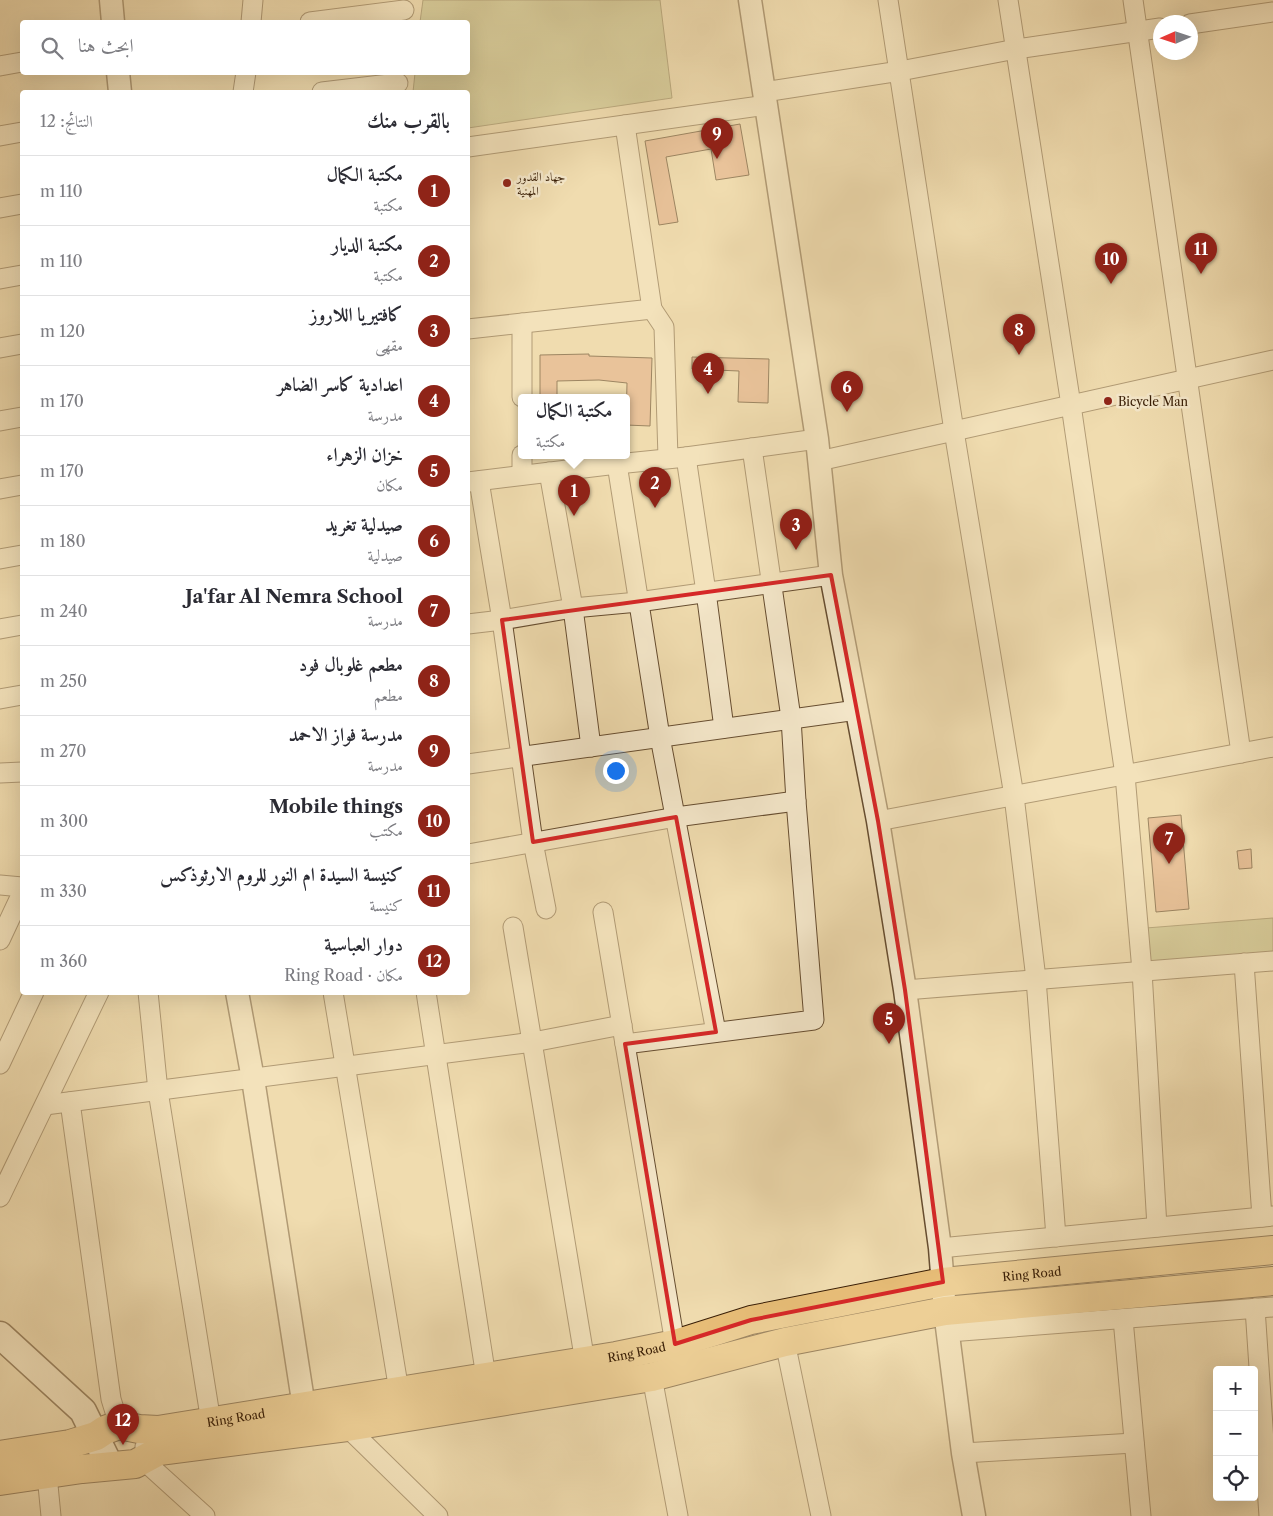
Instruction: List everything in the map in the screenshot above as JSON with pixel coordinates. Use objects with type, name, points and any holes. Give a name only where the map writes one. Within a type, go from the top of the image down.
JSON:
[{"type":"highway","name":"Ring Road","points":[[0,1455],[70,1444],[118,1430],[158,1430],[585,1362],[675,1344],[751,1320],[943,1282],[1273,1250]]},
{"type":"highway","name":"Ring Road","points":[[0,1482],[82,1469],[135,1464],[159,1451],[348,1427],[652,1377],[785,1342],[1273,1281]]},
{"type":"main road","points":[[0,1335],[83,1411],[118,1430],[110,1466]]},
{"type":"street","points":[[111,0],[113,20]]},
{"type":"street","points":[[251,20],[253,0]]},
{"type":"street","points":[[750,0],[818,450],[831,575],[878,821],[905,990],[940,1248],[963,1453],[974,1516]]},
{"type":"street","points":[[888,0],[954,431],[1014,796],[1036,979],[1056,1237]]},
{"type":"street","points":[[1008,0],[1071,405],[1124,775],[1142,971],[1156,1227]]},
{"type":"street","points":[[1133,0],[1241,753]]},
{"type":"street","points":[[1198,23],[1273,12],[1271,0]]},
{"type":"street","points":[[327,20],[404,11]]},
{"type":"street","points":[[470,147],[624,125],[900,70],[1016,49],[1153,29]]},
{"type":"street","points":[[0,66],[20,62]]},
{"type":"street","points":[[118,75],[120,90]]},
{"type":"street","points":[[243,90],[246,75]]},
{"type":"street","points":[[339,90],[398,83]]},
{"type":"street","points":[[624,125],[652,309],[664,327],[677,458],[706,592],[724,728]]},
{"type":"street","points":[[0,136],[20,132]]},
{"type":"street","points":[[0,208],[20,204]]},
{"type":"street","points":[[0,279],[20,275]]},
{"type":"street","points":[[470,328],[652,309]]},
{"type":"street","points":[[522,323],[522,394]]},
{"type":"street","points":[[0,348],[20,344]]},
{"type":"street","points":[[546,909],[533,842],[502,620],[473,482],[752,448],[818,450],[954,431],[1273,360]]},
{"type":"street","points":[[0,421],[20,417]]},
{"type":"street","points":[[45,1105],[346,1067],[436,1053],[533,1042],[624,1034],[716,1032],[814,1020],[791,718],[752,448]]},
{"type":"street","points":[[522,459],[522,476]]},
{"type":"street","points":[[616,464],[660,737],[716,1032]]},
{"type":"street","points":[[549,472],[573,608],[591,747]]},
{"type":"street","points":[[0,489],[20,485]]},
{"type":"street","points":[[0,559],[20,555]]},
{"type":"street","points":[[470,624],[573,608],[638,602],[831,575]]},
{"type":"street","points":[[0,629],[20,625]]},
{"type":"street","points":[[0,699],[20,695]]},
{"type":"street","points":[[470,764],[857,710]]},
{"type":"street","points":[[878,821],[1273,747]]},
{"type":"street","points":[[0,773],[20,772]]},
{"type":"street","points":[[470,854],[676,817],[796,801]]},
{"type":"street","points":[[0,885],[20,888]]},
{"type":"street","points":[[0,940],[20,897]]},
{"type":"street","points":[[603,912],[675,1344]]},
{"type":"street","points":[[513,928],[585,1362]]},
{"type":"street","points":[[905,990],[1273,961]]},
{"type":"street","points":[[940,1248],[1268,1217],[1244,963]]},
{"type":"street","points":[[0,1064],[33,995]]},
{"type":"street","points":[[0,1197],[98,995]]},
{"type":"street","points":[[148,995],[158,1091],[212,1422]]},
{"type":"street","points":[[238,995],[253,1079],[304,1407]]},
{"type":"street","points":[[334,995],[399,1392]]},
{"type":"street","points":[[426,995],[486,1377]]},
{"type":"street","points":[[70,1102],[111,1399],[118,1430],[148,1457],[152,1468],[190,1509],[204,1516]]},
{"type":"street","points":[[947,1321],[1123,1319],[1264,1308],[1268,1516]]},
{"type":"street","points":[[1123,1319],[1140,1516]]},
{"type":"street","points":[[785,1342],[822,1516]]},
{"type":"street","points":[[652,1377],[678,1516]]},
{"type":"street","points":[[348,1427],[438,1516]]},
{"type":"street","points":[[963,1453],[1134,1443]]},
{"type":"street","points":[[47,1475],[51,1516]]},
{"type":"highlighted area","points":[[831,575],[878,821],[905,990],[943,1282],[751,1320],[675,1344],[625,1044],[716,1032],[676,817],[533,842],[502,620]]},
{"type":"green space","points":[[423,0],[660,0],[672,98],[470,128],[470,90],[413,90],[415,75],[470,75],[470,20],[420,20]]},
{"type":"green space","points":[[1273,918],[1273,956],[1150,966],[1146,928]]},
{"type":"building","points":[[740,124],[749,175],[716,180],[711,149],[666,157],[678,222],[659,225],[645,141]]},
{"type":"building","points":[[589,354],[589,356],[652,358],[650,426],[630,425],[630,394],[627,394],[627,383],[599,380],[557,381],[557,394],[540,394],[540,355]]},
{"type":"building","points":[[692,357],[769,359],[768,403],[738,402],[739,371],[692,369]]},
{"type":"building","points":[[1181,815],[1189,909],[1156,912],[1148,818]]},
{"type":"building","points":[[1251,849],[1252,868],[1239,869],[1237,851]]},
{"type":"place","name":"مدرسة فواز الاحمد","points":[[717,159]]},
{"type":"place","name":"جهاد القدور المهنية","points":[[507,183]]},
{"type":"place","name":"كنيسة السيدة ام النور للروم الارثوذكس","points":[[1201,274]]},
{"type":"place","name":"Mobile things","points":[[1111,284]]},
{"type":"place","name":"مطعم غلوبال فود","points":[[1019,355]]},
{"type":"place","name":"اعدادية كاسر الضاهر","points":[[708,394]]},
{"type":"place","name":"Bicycle Man","points":[[1108,401]]},
{"type":"place","name":"صيدلية تغريد","points":[[847,412]]},
{"type":"place","name":"مكتبة الديار","points":[[655,508]]},
{"type":"place","name":"مكتبة الكمال","points":[[574,516]]},
{"type":"place","name":"كافتيريا اللاروز","points":[[796,550]]},
{"type":"place","name":"Ja'far Al Nemra School","points":[[1169,864]]},
{"type":"place","name":"خزان الزهراء","points":[[889,1044]]},
{"type":"place","name":"دوار العباسية","points":[[123,1445]]}]
